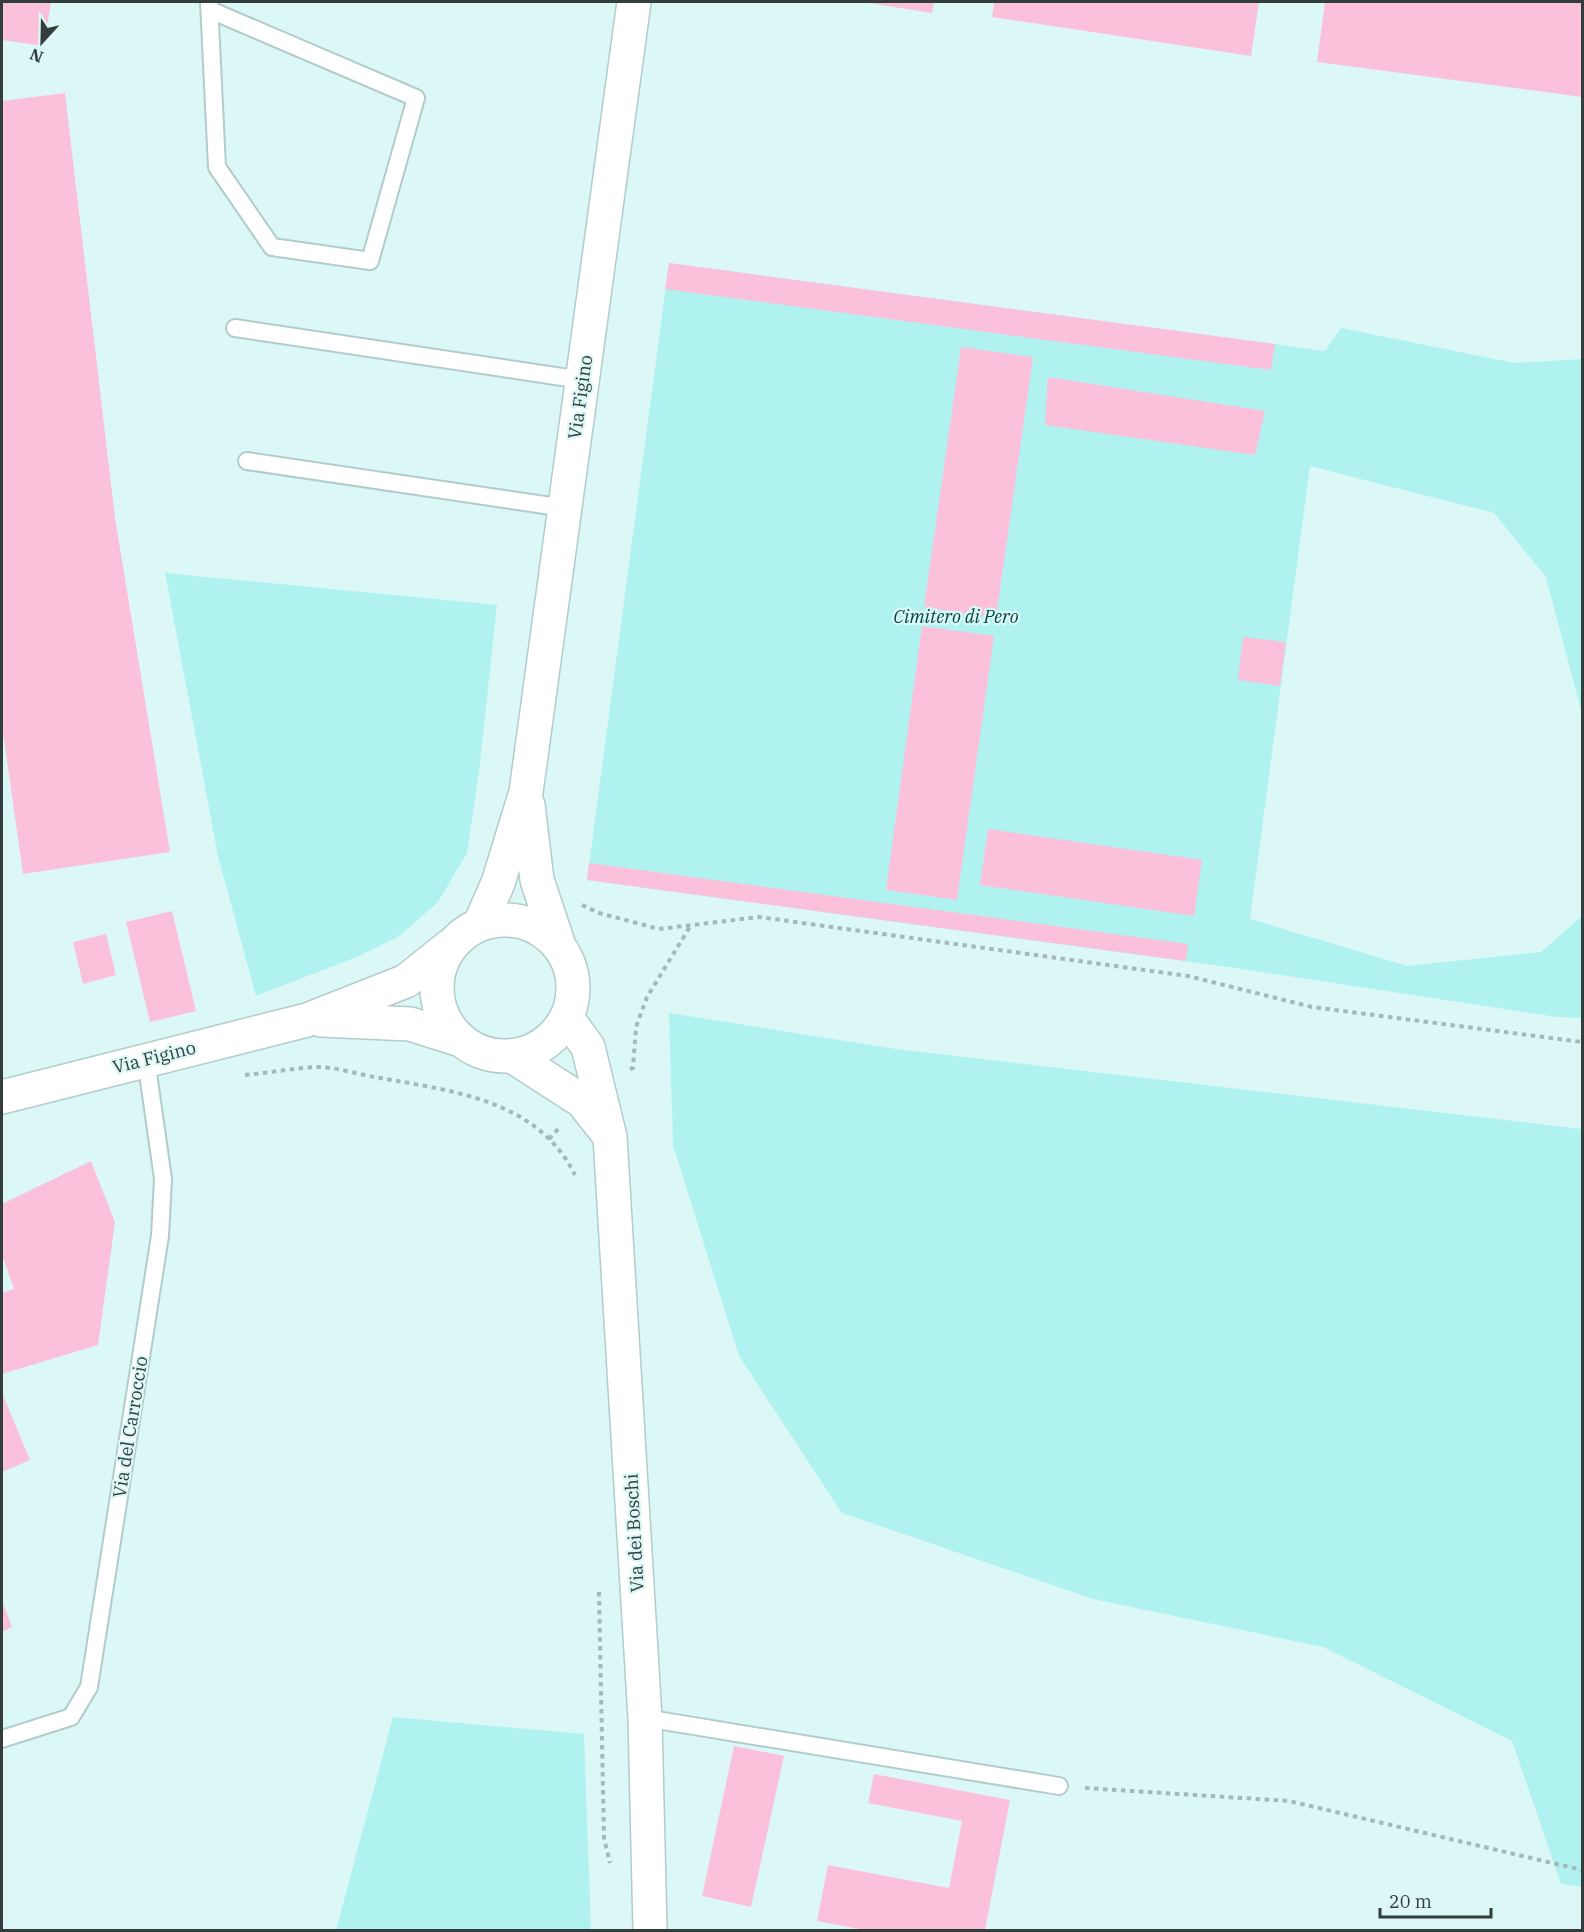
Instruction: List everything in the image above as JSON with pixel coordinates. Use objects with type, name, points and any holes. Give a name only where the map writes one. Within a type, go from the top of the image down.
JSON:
[{"type":"street","name":"Via Figino","points":[[480,924],[498,883],[526,792],[634,2]]},
{"type":"street","name":"Via Figino","points":[[526,792],[537,880],[558,943]]},
{"type":"street","points":[[501,919],[522,921],[538,927],[558,943],[569,961],[574,980],[574,995],[567,1018],[547,1042],[533,1051],[512,1056],[477,1051],[461,1041],[445,1022],[436,991],[439,967],[451,945],[464,933],[480,924],[501,919]]},
{"type":"street","name":"Via Figino","points":[[2,1096],[307,1020],[406,981],[451,945]]},
{"type":"street","name":"Via dei Boschi","points":[[567,1018],[588,1047],[590,1094],[610,1137],[645,1718],[650,1930]]},
{"type":"street","name":"Via Figino","points":[[307,1020],[410,1024],[461,1041]]},
{"type":"street","name":"Via dei Boschi","points":[[512,1056],[590,1094]]},
{"type":"lane","points":[[210,6],[416,98],[370,261],[272,247],[217,167],[210,6]]},
{"type":"lane","points":[[235,328],[582,380]]},
{"type":"lane","points":[[247,461],[565,508]]},
{"type":"lane","name":"Via del Carroccio","points":[[2,1739],[71,1716],[89,1687],[160,1236],[163,1179],[146,1059]]},
{"type":"lane","points":[[645,1718],[1059,1786]]},
{"type":"path","points":[[580,903],[599,913],[659,928],[759,917],[1188,975],[1312,1007],[1582,1042]]},
{"type":"path","points":[[549,1139],[590,1094],[633,1068],[636,1027],[647,997],[691,925]]},
{"type":"path","points":[[237,1076],[319,1067],[466,1093],[503,1106],[543,1132],[570,1164],[580,1185]]},
{"type":"path","points":[[599,1587],[604,1838],[613,1872]]},
{"type":"path","points":[[1059,1786],[1288,1801],[1582,1870]]},
{"type":"green space","name":"Cimitero di Pero","points":[[669,263],[1325,351],[1341,328],[1514,363],[1582,359],[1582,714],[1546,577],[1494,513],[1310,466],[1250,919],[1407,966],[1541,952],[1582,916],[1582,1018],[1557,1017],[1243,969],[587,880]]},
{"type":"green space","points":[[165,573],[497,605],[479,772],[467,853],[438,902],[398,937],[359,956],[256,996],[218,856]]},
{"type":"green space","points":[[669,1013],[896,1049],[1582,1129],[1582,1887],[1561,1884],[1512,1741],[1323,1647],[1093,1599],[842,1513],[739,1356],[673,1145]]},
{"type":"green space","points":[[393,1717],[584,1734],[591,1930],[336,1930]]},
{"type":"building","points":[[2,2],[51,2],[44,46],[2,40]]},
{"type":"building","points":[[862,2],[934,2],[932,13]]},
{"type":"building","points":[[994,2],[1259,2],[1251,56],[992,17]]},
{"type":"building","points":[[1325,2],[1582,2],[1582,97],[1317,62]]},
{"type":"building","points":[[65,93],[115,518],[170,852],[23,874],[2,725],[2,101]]},
{"type":"building","points":[[669,263],[1275,344],[1271,370],[665,289]]},
{"type":"building","points":[[961,347],[1033,357],[996,618],[924,607]]},
{"type":"building","points":[[1048,377],[1265,411],[1255,455],[1045,425]]},
{"type":"building","points":[[922,626],[994,636],[957,900],[886,890]]},
{"type":"building","points":[[1243,637],[1286,642],[1280,686],[1238,680]]},
{"type":"building","points":[[988,829],[1202,860],[1194,916],[980,885]]},
{"type":"building","points":[[589,863],[1188,944],[1186,961],[587,880]]},
{"type":"building","points":[[172,911],[196,1011],[150,1022],[126,922]]},
{"type":"building","points":[[106,934],[116,975],[83,984],[73,942]]},
{"type":"building","points":[[91,1161],[115,1222],[98,1345],[2,1374],[2,1293],[14,1289],[2,1255],[2,1204]]},
{"type":"building","points":[[2,1393],[30,1460],[2,1472]]},
{"type":"building","points":[[2,1601],[12,1627],[2,1632]]},
{"type":"building","points":[[734,1746],[784,1756],[751,1907],[702,1896]]},
{"type":"building","points":[[874,1774],[1010,1800],[985,1930],[864,1930],[817,1921],[828,1865],[949,1888],[962,1821],[868,1803]]}]
